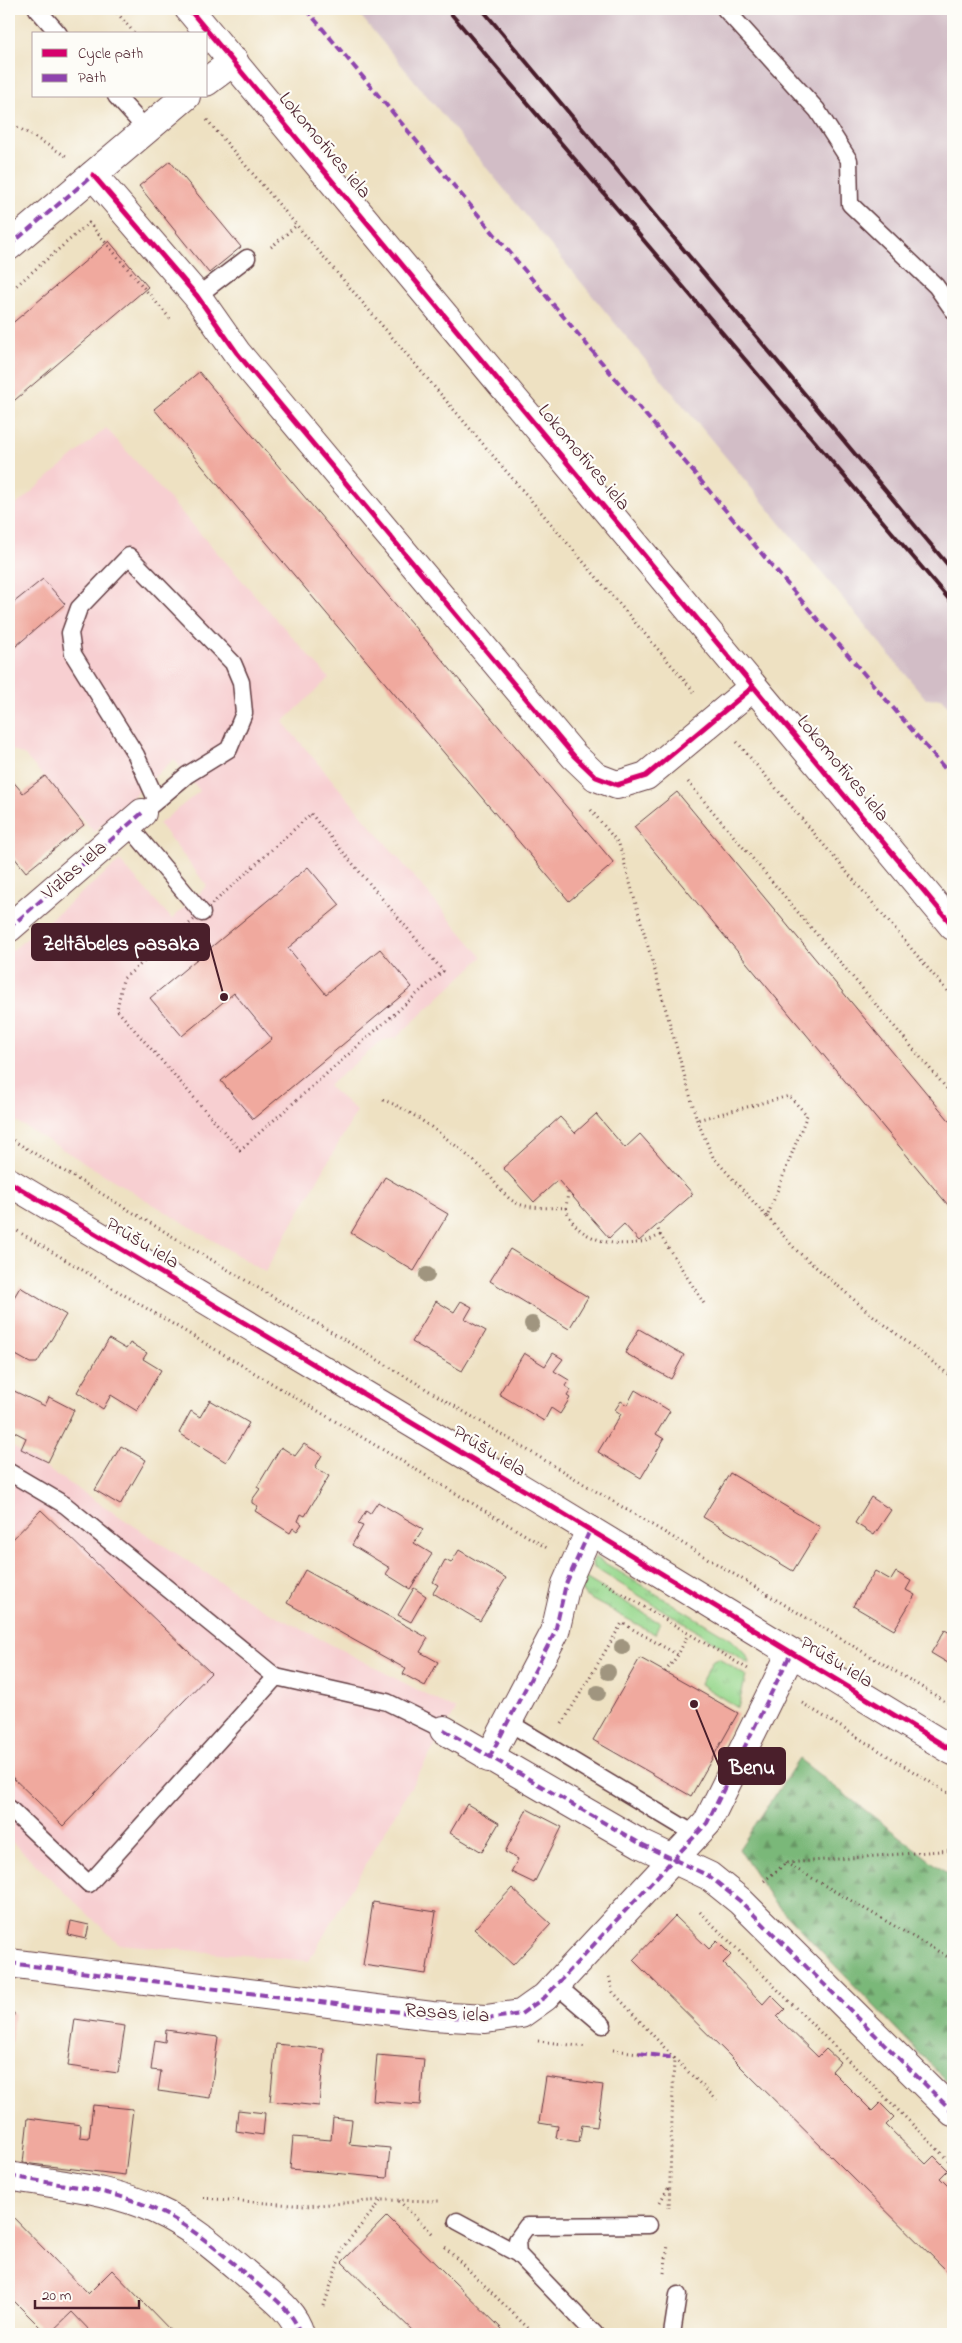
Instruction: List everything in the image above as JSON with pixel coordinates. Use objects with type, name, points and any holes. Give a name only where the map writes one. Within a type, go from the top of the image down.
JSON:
[{"type":"street","name":"Lokomotīves iela","points":[[189,9],[953,926]]},
{"type":"street","points":[[208,80],[234,61]]},
{"type":"street","points":[[9,246],[184,98]]},
{"type":"street","points":[[93,175],[197,296],[237,353],[574,756],[596,778],[617,785],[646,776],[666,756],[753,686]]},
{"type":"street","name":"Vizlas iela","points":[[9,928],[142,813]]},
{"type":"street","name":"Prūšu iela","points":[[9,1182],[590,1530],[953,1751]]},
{"type":"street","points":[[489,1758],[556,1632],[566,1584],[590,1530]]},
{"type":"street","name":"Rasas iela","points":[[9,1963],[432,2016],[486,2020],[521,2014],[545,1997],[707,1823],[791,1653]]},
{"type":"street","points":[[444,1730],[489,1758],[641,1844],[709,1876],[740,1901],[953,2112]]},
{"type":"street","points":[[9,2176],[105,2192],[156,2209],[198,2234],[277,2301],[297,2322],[300,2334]]},
{"type":"lane","points":[[36,9],[57,32]]},
{"type":"lane","points":[[725,9],[817,110],[849,160],[850,204],[936,286],[953,310]]},
{"type":"lane","points":[[118,98],[146,129]]},
{"type":"lane","points":[[197,296],[247,258]]},
{"type":"lane","points":[[142,813],[187,775],[229,749],[244,713],[241,682],[234,663],[129,556],[79,608],[70,634],[73,654],[136,755],[142,813],[202,913]]},
{"type":"lane","points":[[9,1472],[65,1505],[276,1677],[387,1702],[444,1730]]},
{"type":"lane","points":[[9,1808],[88,1884],[276,1677]]},
{"type":"lane","points":[[508,1722],[696,1835]]},
{"type":"lane","points":[[556,1985],[603,2024]]},
{"type":"lane","points":[[458,2221],[518,2254],[595,2334]]},
{"type":"lane","points":[[518,2254],[517,2240],[527,2226],[649,2225]]},
{"type":"lane","points":[[672,2334],[678,2295]]},
{"type":"path","points":[[114,9],[133,32]]},
{"type":"path","points":[[207,119],[953,998]]},
{"type":"path","points":[[9,122],[72,159],[93,175]]},
{"type":"path","points":[[9,292],[89,223],[179,328]]},
{"type":"path","points":[[247,258],[262,254],[297,224]]},
{"type":"path","points":[[666,756],[953,1096]]},
{"type":"path","points":[[590,809],[619,844],[697,1120],[713,1157],[803,1256],[866,1310],[953,1378]]},
{"type":"path","points":[[311,814],[443,972],[240,1150],[118,1010],[123,979],[202,913],[311,814]]},
{"type":"path","points":[[697,1120],[790,1096],[807,1115],[767,1216]]},
{"type":"path","points":[[383,1100],[399,1105],[428,1126],[484,1170],[513,1202],[530,1207],[566,1208]]},
{"type":"path","points":[[9,1138],[953,1706]]},
{"type":"path","points":[[568,1192],[566,1208],[568,1216],[579,1228],[593,1237],[614,1244],[648,1242],[660,1235]]},
{"type":"path","points":[[9,1226],[575,1565],[953,1796]]},
{"type":"path","points":[[657,1226],[660,1235],[705,1305]]},
{"type":"path","points":[[548,1746],[622,1623],[678,1654]]},
{"type":"path","points":[[665,1672],[678,1654],[688,1634]]},
{"type":"path","points":[[740,1901],[786,1863],[953,1850]]},
{"type":"path","points":[[786,1863],[953,1960]]},
{"type":"path","points":[[698,1910],[953,2164]]},
{"type":"path","points":[[608,1971],[613,1992],[674,2058],[717,2100]]},
{"type":"path","points":[[669,2212],[674,2058]]},
{"type":"path","points":[[194,2197],[306,2206],[382,2200],[457,2201],[458,2221]]},
{"type":"path","points":[[323,2309],[343,2247],[382,2200]]},
{"type":"path","points":[[398,2201],[436,2238]]},
{"type":"path","points":[[663,2276],[668,2258],[668,2239]]},
{"type":"path","points":[[443,2245],[534,2334]]},
{"type":"shaded area","points":[[355,9],[953,9],[953,712],[941,698],[926,699]]},
{"type":"shaded area","points":[[106,428],[329,678],[283,722],[482,957],[396,1038],[383,1040],[328,1086],[357,1111],[265,1272],[9,1117],[9,953],[120,861],[172,919],[207,886],[159,824],[200,791],[174,759],[94,832],[25,756],[9,748],[9,652],[35,629],[9,598],[9,511]]},
{"type":"shaded area","points":[[9,1444],[252,1603],[456,1710],[309,1961],[119,1944],[9,1839]]},
{"type":"green space","points":[[595,1557],[732,1640],[746,1654],[750,1664],[593,1567],[592,1563]]},
{"type":"green space","points":[[582,1576],[660,1623],[655,1634],[585,1596],[581,1587]]},
{"type":"green space","points":[[719,1658],[746,1676],[738,1708],[700,1684],[713,1660]]},
{"type":"green space","points":[[799,1759],[953,1878],[953,2088],[773,1901],[739,1849]]},
{"type":"building","points":[[170,161],[241,247],[209,273],[139,186]]},
{"type":"building","points":[[109,241],[148,287],[9,405],[9,326]]},
{"type":"building","points":[[199,372],[614,863],[569,901],[154,409]]},
{"type":"building","points":[[43,579],[65,604],[9,652],[9,598],[13,603]]},
{"type":"building","points":[[45,776],[84,825],[26,872],[9,851],[9,779],[23,793]]},
{"type":"building","points":[[677,792],[953,1125],[953,1211],[634,827]]},
{"type":"building","points":[[308,867],[340,905],[288,948],[326,994],[380,949],[412,987],[253,1119],[221,1081],[272,1039],[234,993],[182,1036],[150,998]]},
{"type":"building","points":[[596,1114],[625,1148],[640,1134],[693,1194],[639,1241],[624,1224],[609,1238],[558,1180],[534,1202],[503,1168],[560,1117],[575,1133]]},
{"type":"building","points":[[385,1177],[448,1214],[414,1271],[351,1233]]},
{"type":"building","points":[[510,1249],[588,1297],[569,1329],[490,1281]]},
{"type":"building","points":[[20,1287],[66,1315],[37,1363],[30,1363],[14,1354],[13,1346],[9,1343],[11,1333],[9,1332],[9,1306]]},
{"type":"building","points":[[436,1301],[454,1312],[461,1301],[472,1307],[465,1319],[486,1331],[462,1371],[412,1342]]},
{"type":"building","points":[[639,1329],[684,1355],[671,1379],[625,1353]]},
{"type":"building","points":[[109,1339],[126,1349],[130,1343],[147,1353],[143,1359],[161,1370],[137,1411],[111,1395],[103,1409],[77,1392]]},
{"type":"building","points":[[524,1353],[545,1366],[553,1353],[563,1359],[554,1371],[569,1380],[565,1386],[571,1390],[567,1396],[570,1398],[560,1414],[551,1408],[544,1421],[499,1394]]},
{"type":"building","points":[[10,1389],[45,1406],[49,1397],[74,1410],[48,1462],[21,1449],[26,1438],[9,1429]]},
{"type":"building","points":[[635,1390],[670,1411],[656,1434],[664,1439],[641,1478],[598,1452],[621,1414],[615,1410],[621,1401],[627,1405]]},
{"type":"building","points":[[210,1400],[249,1423],[226,1462],[179,1433],[191,1411],[200,1417]]},
{"type":"building","points":[[304,1444],[322,1455],[315,1468],[329,1476],[305,1516],[301,1514],[298,1521],[302,1524],[297,1531],[293,1528],[290,1533],[255,1511],[258,1506],[252,1503],[252,1500],[260,1489],[257,1487],[281,1447],[295,1456]]},
{"type":"building","points":[[121,1446],[146,1460],[120,1505],[95,1490]]},
{"type":"building","points":[[730,1473],[820,1527],[793,1571],[703,1517]]},
{"type":"building","points":[[871,1497],[891,1510],[874,1535],[855,1523]]},
{"type":"building","points":[[378,1502],[423,1529],[414,1543],[432,1554],[410,1589],[386,1574],[390,1568],[352,1545],[363,1526],[358,1524],[366,1511],[370,1514]]},
{"type":"building","points":[[41,1510],[211,1673],[63,1826],[9,1774],[9,1543]]},
{"type":"building","points":[[459,1550],[506,1578],[480,1621],[433,1593],[438,1585],[433,1582],[445,1560],[451,1563]]},
{"type":"building","points":[[305,1570],[428,1638],[420,1652],[438,1662],[425,1686],[403,1674],[406,1669],[287,1603]]},
{"type":"building","points":[[875,1571],[891,1580],[896,1572],[911,1581],[906,1590],[915,1595],[894,1630],[853,1606]]},
{"type":"building","points":[[414,1588],[426,1596],[411,1622],[398,1615]]},
{"type":"building","points":[[945,1630],[953,1635],[953,1666],[931,1653]]},
{"type":"building","points":[[640,1658],[738,1713],[691,1796],[593,1740]]},
{"type":"building","points":[[467,1804],[499,1823],[482,1852],[450,1833]]},
{"type":"building","points":[[527,1809],[562,1827],[534,1883],[511,1872],[518,1859],[505,1852]]},
{"type":"building","points":[[512,1888],[551,1924],[513,1965],[474,1929]]},
{"type":"building","points":[[373,1902],[436,1912],[426,1974],[363,1965]]},
{"type":"building","points":[[675,1916],[709,1949],[717,1941],[731,1955],[723,1963],[763,2004],[771,1995],[785,2009],[777,2017],[818,2057],[826,2049],[840,2062],[832,2071],[872,2111],[880,2103],[894,2117],[886,2125],[926,2164],[934,2156],[948,2170],[940,2178],[953,2191],[953,2277],[633,1960]]},
{"type":"building","points":[[71,1921],[89,1925],[86,1939],[68,1935]]},
{"type":"building","points":[[9,2012],[14,2013],[10,2052],[9,2052]]},
{"type":"building","points":[[75,2019],[125,2026],[118,2073],[68,2066]]},
{"type":"building","points":[[166,2030],[218,2037],[210,2098],[158,2091],[161,2071],[151,2070],[155,2040],[165,2042]]},
{"type":"building","points":[[276,2044],[324,2049],[319,2106],[270,2101]]},
{"type":"building","points":[[377,2055],[424,2059],[420,2105],[373,2101]]},
{"type":"building","points":[[546,2077],[603,2085],[597,2127],[582,2125],[579,2142],[556,2138],[558,2126],[539,2123]]},
{"type":"building","points":[[93,2105],[133,2109],[125,2175],[23,2163],[28,2118],[81,2125],[80,2137],[89,2138]]},
{"type":"building","points":[[238,2110],[265,2113],[263,2135],[236,2131]]},
{"type":"building","points":[[333,2118],[352,2120],[349,2144],[390,2148],[387,2178],[290,2169],[293,2137],[331,2140]]},
{"type":"building","points":[[9,2213],[88,2294],[112,2270],[174,2334],[93,2334],[72,2312],[47,2334],[9,2296]]},
{"type":"building","points":[[387,2216],[507,2334],[416,2334],[342,2262]]},
{"type":"railway","points":[[447,9],[953,604]]},
{"type":"railway","points":[[482,9],[953,571]]},
{"type":"marked path","points":[[306,9],[783,579],[953,778]]},
{"type":"marked path","points":[[9,246],[93,175]]},
{"type":"marked path","points":[[9,928],[142,813]]},
{"type":"marked path","points":[[489,1758],[555,1632],[566,1584],[590,1530]]},
{"type":"marked path","points":[[9,1963],[432,2016],[486,2019],[521,2014],[545,1997],[707,1823],[791,1653]]},
{"type":"marked path","points":[[444,1730],[641,1844],[709,1876],[740,1901],[953,2112]]},
{"type":"marked path","points":[[639,2053],[674,2058]]},
{"type":"marked path","points":[[9,2176],[102,2192],[139,2203],[170,2217],[208,2242],[274,2298],[293,2318],[300,2334]]},
{"type":"cycle path","points":[[189,9],[953,926]]},
{"type":"cycle path","points":[[93,175],[197,296],[237,353],[574,756],[596,777],[617,785],[646,776],[753,687]]},
{"type":"cycle path","points":[[9,1182],[549,1505],[953,1751]]},
{"type":"place","name":"Zeltābeles pasaka","points":[[224,997]]},
{"type":"place","name":"Benu","points":[[694,1704]]}]
